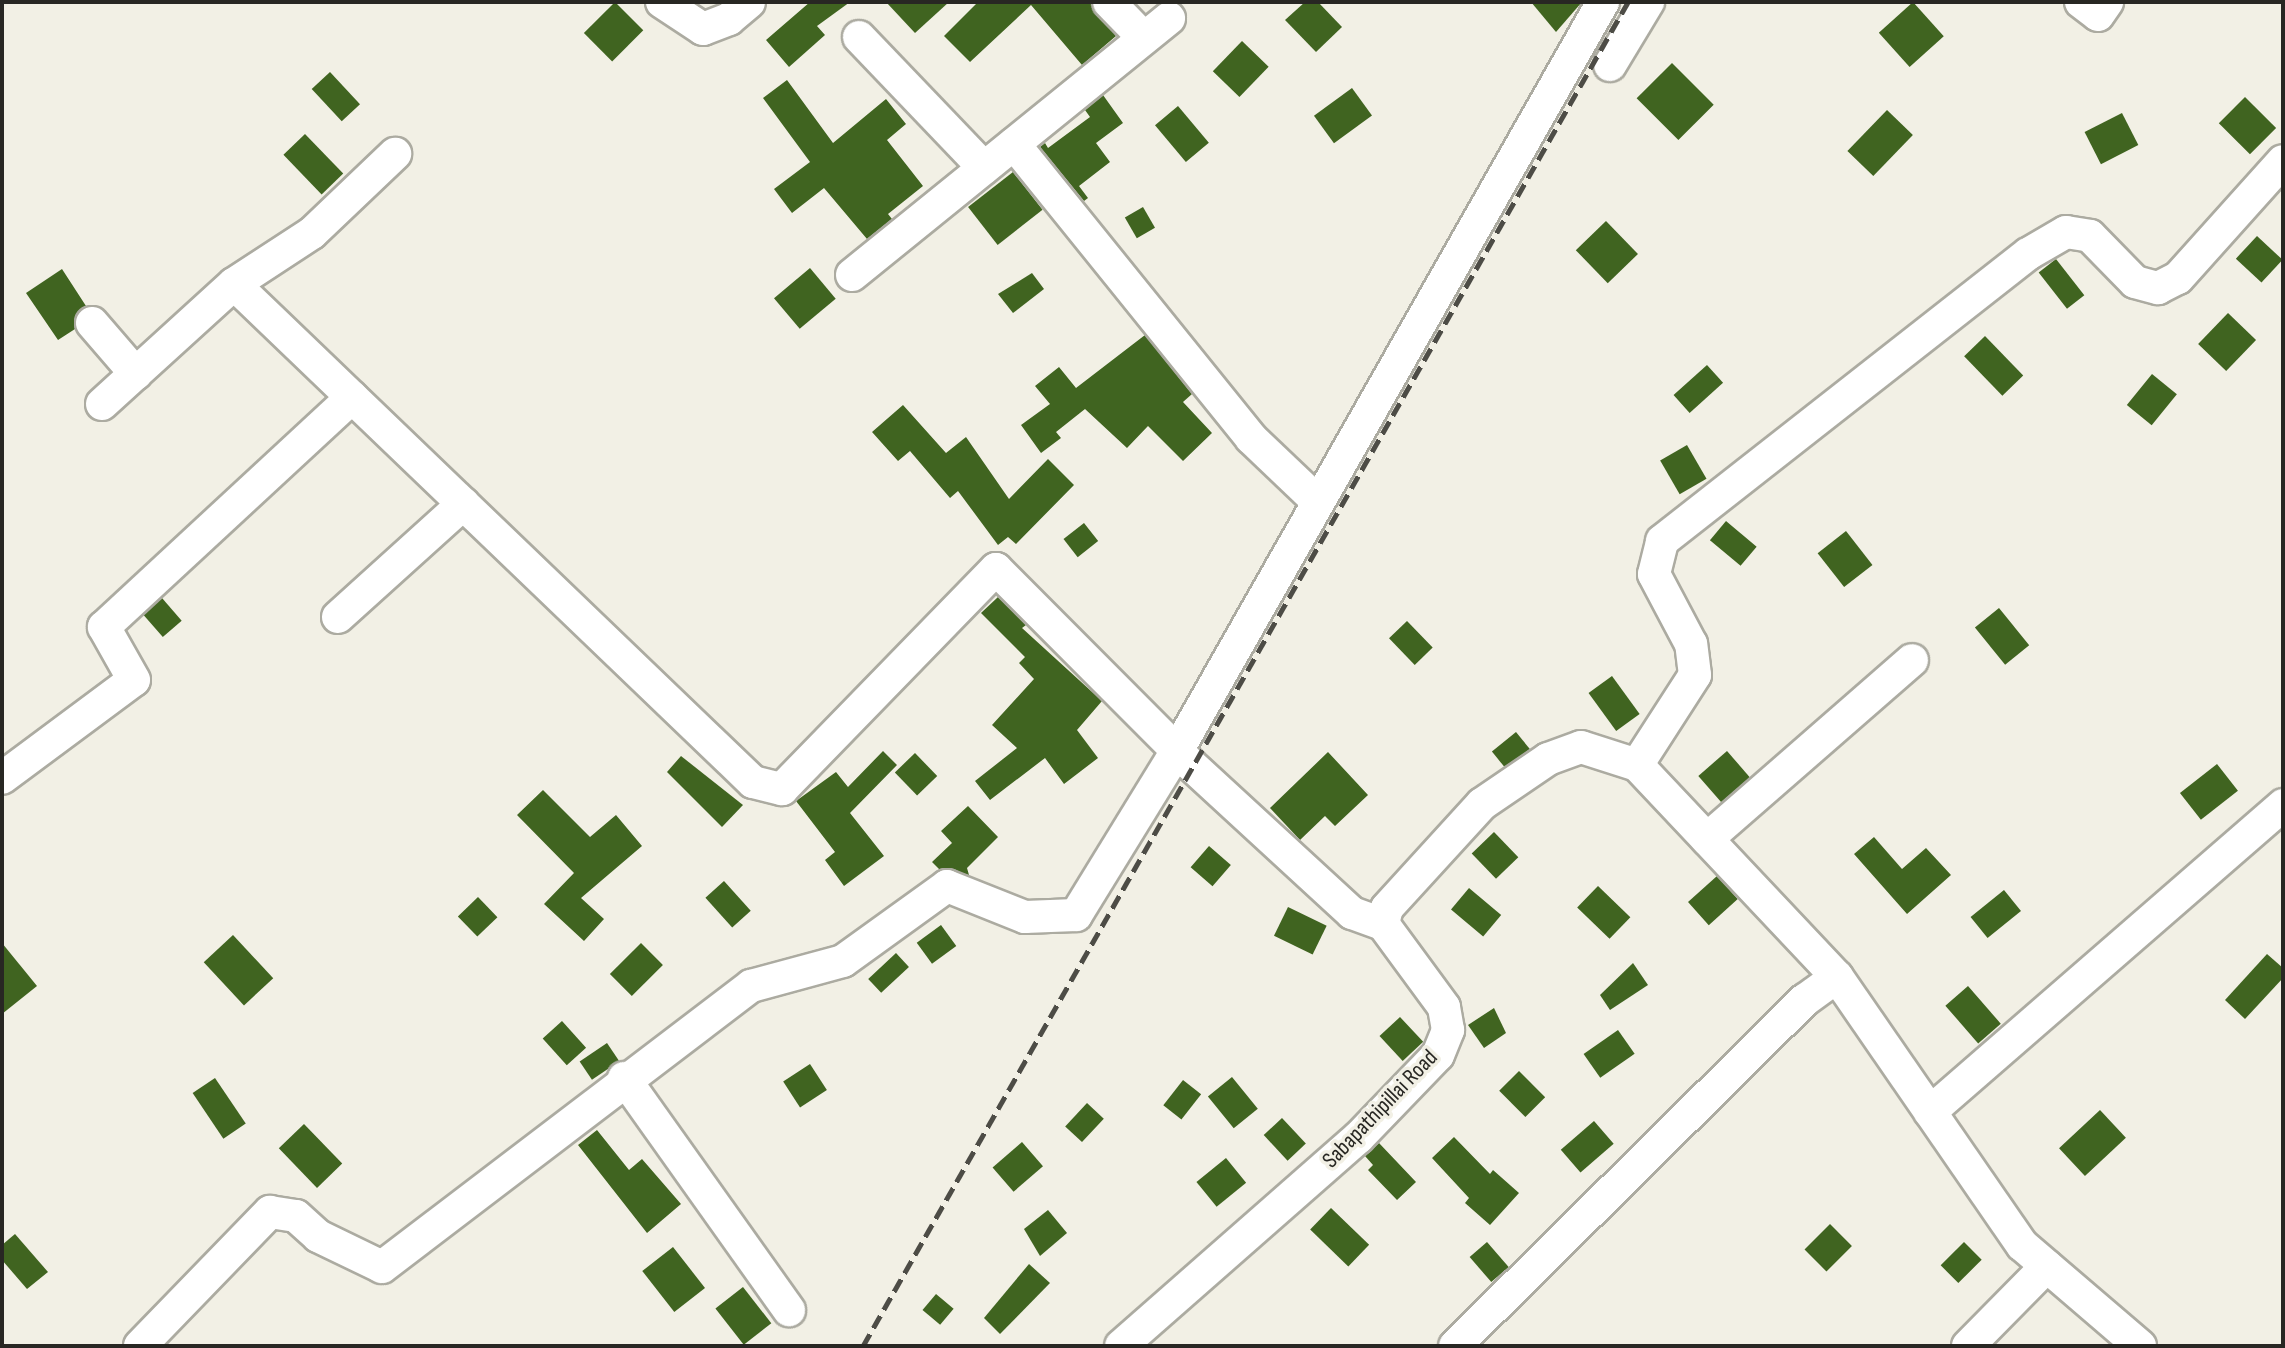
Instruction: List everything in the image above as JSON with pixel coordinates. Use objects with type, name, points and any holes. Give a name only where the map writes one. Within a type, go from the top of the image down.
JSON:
[{"type":"street","points":[[662,2],[703,29],[729,19],[749,2]]},
{"type":"street","points":[[1109,2],[1144,38]]},
{"type":"street","points":[[140,1346],[270,1212],[296,1216],[318,1236],[382,1267],[624,1078],[751,986],[843,961],[947,886],[1025,917],[1076,915],[1177,751],[1316,500],[1603,2]]},
{"type":"street","points":[[1611,65],[1648,2]]},
{"type":"street","points":[[2081,2],[2098,15],[2107,2]]},
{"type":"street","points":[[852,275],[1168,18]]},
{"type":"street","points":[[859,37],[984,168]]},
{"type":"street","points":[[1014,144],[1251,438],[1316,500]]},
{"type":"street","points":[[102,404],[234,285],[312,233],[395,154]]},
{"type":"street","points":[[1637,765],[1695,675],[1691,644],[1654,574],[1662,541],[2028,254],[2066,232],[2090,236],[2135,282],[2158,288],[2178,278],[2283,161]]},
{"type":"street","points":[[234,285],[753,782],[782,789],[996,569],[1177,751],[1352,913],[1383,924],[1387,908],[1482,804],[1548,759],[1581,747],[1637,765],[1837,977],[2022,1245],[2140,1346]]},
{"type":"street","points":[[92,323],[136,374]]},
{"type":"street","points":[[2,778],[134,680],[104,627],[352,397]]},
{"type":"street","points":[[338,617],[463,503]]},
{"type":"street","points":[[1707,839],[1912,660]]},
{"type":"street","points":[[1930,1112],[2283,805]]},
{"type":"street","name":"Sabapathipillai Road","points":[[1121,1346],[1358,1138],[1438,1055],[1448,1030],[1444,1007],[1383,924]]},
{"type":"street","points":[[1455,1346],[1805,1000],[1837,977]]},
{"type":"street","points":[[624,1078],[789,1310]]},
{"type":"street","points":[[1968,1346],[2047,1266]]},
{"type":"building","points":[[615,2],[643,30],[612,61],[584,33]]},
{"type":"building","points":[[810,2],[850,2],[817,26],[825,35],[789,67],[766,40]]},
{"type":"building","points":[[886,2],[949,2],[915,33]]},
{"type":"building","points":[[978,2],[1091,2],[1116,36],[1082,65],[1031,5],[970,62],[944,36]]},
{"type":"building","points":[[1305,2],[1318,2],[1342,27],[1316,52],[1285,20]]},
{"type":"building","points":[[1531,2],[1582,2],[1556,32]]},
{"type":"building","points":[[1913,2],[1944,36],[1910,67],[1879,33]]},
{"type":"building","points":[[1242,41],[1269,67],[1239,97],[1213,71]]},
{"type":"building","points":[[1672,63],[1714,105],[1678,140],[1637,98]]},
{"type":"building","points":[[330,72],[360,104],[342,121],[312,89]]},
{"type":"building","points":[[787,80],[833,143],[886,99],[906,124],[887,140],[923,186],[888,214],[892,219],[867,239],[824,188],[792,213],[774,189],[810,162],[763,98]]},
{"type":"building","points":[[1352,88],[1372,116],[1334,143],[1314,116]]},
{"type":"building","points":[[1103,95],[1123,123],[1096,143],[1110,162],[1079,186],[1088,198],[1084,201],[1040,147],[1045,143],[1048,148],[1090,117],[1085,110]]},
{"type":"building","points":[[2245,97],[2276,128],[2250,154],[2219,123]]},
{"type":"building","points":[[1178,106],[1209,143],[1186,162],[1155,125]]},
{"type":"building","points":[[1887,110],[1913,135],[1873,176],[1847,151]]},
{"type":"building","points":[[2122,113],[2138,145],[2101,164],[2085,132]]},
{"type":"building","points":[[305,134],[343,174],[322,194],[283,155]]},
{"type":"building","points":[[1013,172],[1043,210],[998,245],[968,207]]},
{"type":"building","points":[[1143,207],[1155,228],[1137,238],[1125,218]]},
{"type":"building","points":[[1606,221],[1638,254],[1608,283],[1576,250]]},
{"type":"building","points":[[2257,236],[2283,260],[2261,283],[2236,259]]},
{"type":"building","points":[[2056,259],[2084,295],[2067,309],[2039,273]]},
{"type":"building","points":[[810,268],[836,299],[800,329],[774,298]]},
{"type":"building","points":[[62,269],[86,306],[75,316],[75,329],[58,340],[26,293]]},
{"type":"building","points":[[1032,273],[1044,289],[1013,313],[998,294]]},
{"type":"building","points":[[2228,313],[2256,340],[2226,371],[2198,344]]},
{"type":"building","points":[[1145,335],[1192,394],[1183,402],[1212,433],[1183,461],[1148,426],[1127,448],[1085,409],[1056,432],[1061,438],[1041,453],[1021,425],[1050,404],[1035,386],[1059,367],[1076,388]]},
{"type":"building","points":[[1985,336],[2023,376],[2002,396],[1964,356]]},
{"type":"building","points":[[1707,365],[1723,383],[1690,413],[1674,395]]},
{"type":"building","points":[[2152,374],[2177,394],[2152,425],[2127,405]]},
{"type":"building","points":[[903,405],[946,453],[966,437],[1009,499],[1048,459],[1074,485],[1016,544],[1008,537],[998,545],[958,491],[950,498],[910,451],[898,461],[872,432]]},
{"type":"building","points":[[1687,445],[1706,479],[1680,494],[1660,460]]},
{"type":"building","points":[[1726,521],[1757,547],[1741,566],[1710,540]]},
{"type":"building","points":[[1084,523],[1098,541],[1078,557],[1064,539]]},
{"type":"building","points":[[1846,531],[1872,565],[1844,587],[1818,553]]},
{"type":"building","points":[[998,597],[1026,625],[1022,628],[1102,701],[1077,730],[1098,758],[1064,784],[1045,758],[990,800],[975,781],[1017,748],[992,725],[1034,679],[1019,663],[1025,657],[981,613]]},
{"type":"building","points":[[162,598],[182,621],[163,637],[143,614]]},
{"type":"building","points":[[1999,608],[2029,645],[2005,665],[1975,628]]},
{"type":"building","points":[[1407,621],[1433,648],[1415,665],[1389,638]]},
{"type":"building","points":[[1612,676],[1640,714],[1616,731],[1589,693]]},
{"type":"building","points":[[1516,732],[1530,749],[1506,769],[1492,752]]},
{"type":"building","points":[[883,751],[897,765],[850,813],[884,856],[844,886],[825,860],[835,852],[796,801],[836,772],[848,787]]},
{"type":"building","points":[[1727,751],[1750,777],[1721,802],[1698,776]]},
{"type":"building","points":[[1328,752],[1368,795],[1335,826],[1325,816],[1300,840],[1270,808]]},
{"type":"building","points":[[915,753],[937,776],[917,795],[895,772]]},
{"type":"building","points":[[681,756],[743,805],[722,827],[667,772]]},
{"type":"building","points":[[2217,764],[2238,791],[2201,820],[2180,793]]},
{"type":"building","points":[[543,790],[590,837],[616,815],[642,846],[581,898],[604,919],[584,941],[544,904],[574,873],[517,815]]},
{"type":"building","points":[[968,806],[998,837],[967,868],[969,875],[940,870],[932,862],[952,843],[941,831]]},
{"type":"building","points":[[1494,832],[1518,857],[1496,879],[1472,854]]},
{"type":"building","points":[[1874,837],[1902,869],[1926,848],[1951,875],[1907,914],[1854,854]]},
{"type":"building","points":[[1209,846],[1231,865],[1213,886],[1191,867]]},
{"type":"building","points":[[1717,876],[1738,899],[1709,925],[1688,902]]},
{"type":"building","points":[[724,881],[751,911],[732,927],[705,898]]},
{"type":"building","points":[[1598,886],[1630,917],[1610,939],[1577,908]]},
{"type":"building","points":[[1469,888],[1501,915],[1483,936],[1451,909]]},
{"type":"building","points":[[2004,890],[2021,911],[1988,938],[1971,917]]},
{"type":"building","points":[[478,897],[497,917],[477,937],[458,916]]},
{"type":"building","points":[[1288,907],[1327,926],[1313,955],[1274,936]]},
{"type":"building","points":[[941,925],[956,946],[932,964],[917,943]]},
{"type":"building","points":[[233,935],[273,978],[244,1005],[204,962]]},
{"type":"building","points":[[2,943],[37,986],[2,1014]]},
{"type":"building","points":[[641,943],[663,965],[632,996],[610,974]]},
{"type":"building","points":[[896,953],[909,967],[881,993],[868,979]]},
{"type":"building","points":[[2267,954],[2283,968],[2283,978],[2245,1019],[2225,1000]]},
{"type":"building","points":[[1633,963],[1648,985],[1610,1010],[1600,995]]},
{"type":"building","points":[[1968,986],[2001,1024],[1978,1043],[1945,1006]]},
{"type":"building","points":[[1494,1008],[1506,1033],[1484,1048],[1468,1025]]},
{"type":"building","points":[[1400,1017],[1423,1042],[1403,1061],[1380,1036]]},
{"type":"building","points":[[562,1021],[586,1048],[567,1065],[543,1038]]},
{"type":"building","points":[[1618,1030],[1635,1054],[1600,1078],[1584,1054]]},
{"type":"building","points":[[607,1043],[619,1061],[592,1080],[580,1061]]},
{"type":"building","points":[[810,1064],[827,1090],[800,1107],[783,1081]]},
{"type":"building","points":[[1519,1071],[1545,1097],[1525,1117],[1499,1091]]},
{"type":"building","points":[[1232,1077],[1258,1109],[1234,1128],[1208,1097]]},
{"type":"building","points":[[215,1078],[246,1124],[223,1139],[193,1093]]},
{"type":"building","points":[[1183,1080],[1201,1094],[1181,1119],[1163,1105]]},
{"type":"building","points":[[1087,1103],[1104,1119],[1082,1142],[1065,1126]]},
{"type":"building","points":[[2100,1110],[2126,1138],[2085,1176],[2059,1148]]},
{"type":"building","points":[[1282,1118],[1306,1144],[1288,1161],[1264,1135]]},
{"type":"building","points":[[1594,1121],[1614,1144],[1580,1173],[1561,1150]]},
{"type":"building","points":[[304,1124],[342,1164],[317,1188],[279,1148]]},
{"type":"building","points":[[597,1130],[629,1170],[642,1159],[681,1204],[647,1233],[578,1145]]},
{"type":"building","points":[[1454,1137],[1490,1174],[1493,1170],[1519,1193],[1490,1225],[1465,1203],[1469,1198],[1432,1158]]},
{"type":"building","points":[[1022,1142],[1043,1166],[1014,1192],[993,1168]]},
{"type":"building","points":[[1379,1143],[1416,1182],[1397,1200],[1368,1170],[1373,1165],[1365,1156]]},
{"type":"building","points":[[1226,1158],[1246,1183],[1217,1207],[1196,1182]]},
{"type":"building","points":[[1331,1208],[1369,1245],[1348,1266],[1310,1230]]},
{"type":"building","points":[[1048,1210],[1067,1233],[1040,1256],[1024,1229]]},
{"type":"building","points":[[1830,1224],[1852,1246],[1826,1271],[1805,1249]]},
{"type":"building","points":[[15,1234],[48,1272],[27,1289],[2,1260],[2,1245]]},
{"type":"building","points":[[1487,1242],[1509,1267],[1491,1282],[1470,1257]]},
{"type":"building","points":[[1964,1242],[1982,1260],[1958,1283],[1941,1265]]},
{"type":"building","points":[[673,1247],[705,1288],[674,1312],[642,1271]]},
{"type":"building","points":[[1029,1264],[1050,1283],[1000,1334],[984,1318]]},
{"type":"building","points":[[743,1287],[771,1323],[744,1345],[715,1309]]},
{"type":"building","points":[[936,1294],[954,1309],[940,1325],[923,1310]]},
{"type":"railway","points":[[863,1346],[1628,2]]}]
